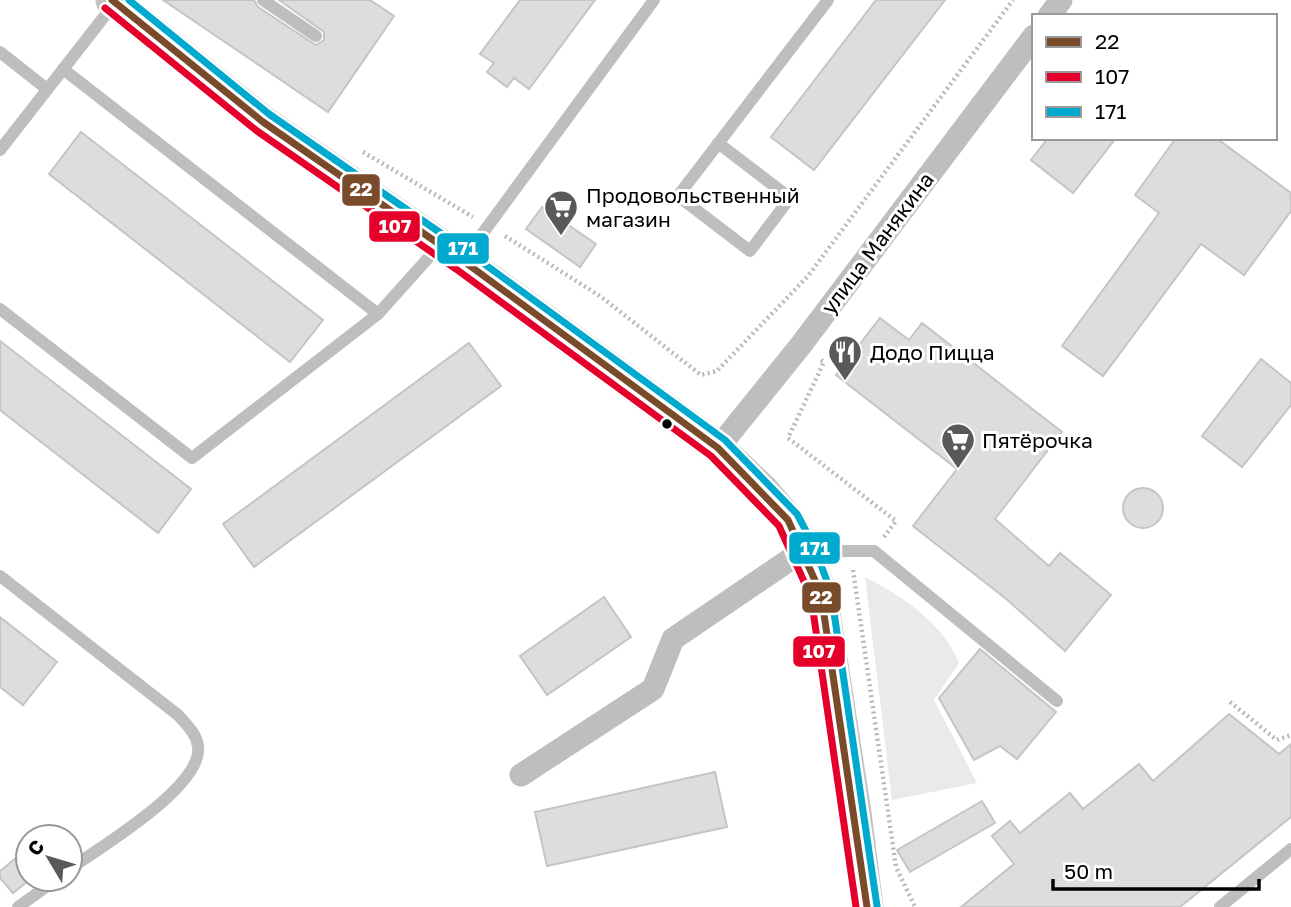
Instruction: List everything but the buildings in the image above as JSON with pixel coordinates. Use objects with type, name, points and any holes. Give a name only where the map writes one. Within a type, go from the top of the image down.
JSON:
[{"type":"main road","points":[[113,1],[263,122],[451,252],[718,448],[755,482],[788,520],[804,550],[821,594],[867,907]]},
{"type":"street","name":"улица Манякина","points":[[718,448],[801,345],[1032,39]]},
{"type":"street","points":[[521,775],[653,689],[673,639],[804,550]]},
{"type":"lane","points":[[262,0],[316,36]]},
{"type":"lane","points":[[0,309],[192,458],[378,314],[451,252],[654,0]]},
{"type":"lane","points":[[718,143],[790,198],[750,251],[678,196],[718,143],[828,0]]},
{"type":"lane","points":[[0,150],[113,1]]},
{"type":"lane","points":[[0,52],[47,89]]},
{"type":"lane","points":[[63,69],[378,314]]},
{"type":"lane","points":[[804,550],[874,551],[1056,701]]},
{"type":"lane","points":[[0,576],[178,715],[192,730],[199,748],[191,772],[174,793],[84,859]]},
{"type":"lane","points":[[1220,907],[1291,849]]},
{"type":"lane","points":[[19,907],[38,893]]},
{"type":"path","points":[[801,345],[824,362],[789,438],[896,521],[874,551]]},
{"type":"path","points":[[850,552],[897,867],[915,907]]},
{"type":"path","points":[[1230,702],[1277,740],[1291,734]]},
{"type":"shaded area","points":[[865,577],[920,612],[952,648],[959,663],[934,700],[977,783],[892,800]]},
{"type":"transit line","name":"22","points":[[112,0],[263,122],[462,260],[718,448],[788,520],[821,594],[867,907]]},
{"type":"transit line","name":"171","points":[[129,0],[269,114],[468,252],[725,440],[797,514],[814,546],[831,592],[877,906]]},
{"type":"transit line","name":"107","points":[[105,8],[257,131],[456,269],[711,456],[779,526],[811,597],[856,907]]},
{"type":"place","name":"Продовольственный магазин","points":[[561,237]]},
{"type":"place","name":"Додо Пицца","points":[[845,382]]},
{"type":"place","name":"Пятёрочка","points":[[958,470]]}]
